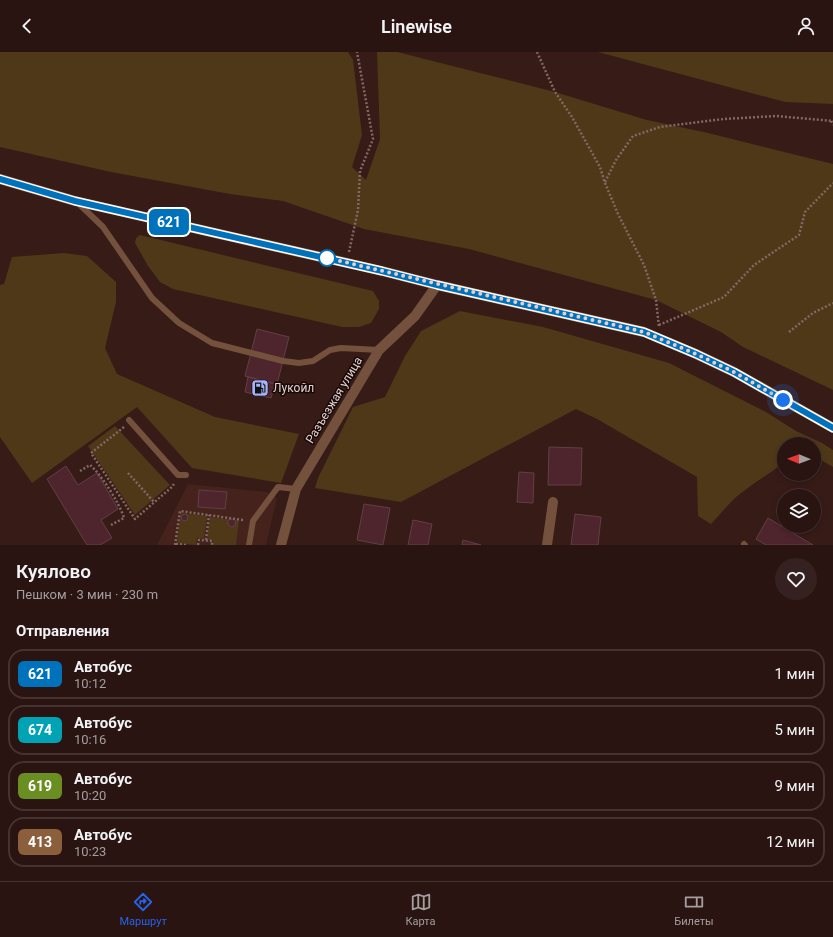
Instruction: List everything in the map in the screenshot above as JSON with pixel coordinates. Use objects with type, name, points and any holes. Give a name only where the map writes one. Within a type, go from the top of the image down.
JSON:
[{"type":"main road","points":[[0,179],[75,201],[644,332],[734,372],[833,428]]},
{"type":"street","name":"Разъезжая улица","points":[[282,545],[296,489],[379,350],[415,316],[437,285]]},
{"type":"street","points":[[547,545],[553,502]]},
{"type":"lane","points":[[75,201],[103,228],[152,298],[180,322],[212,343],[299,364],[313,361],[330,350],[341,348],[379,350]]},
{"type":"lane","points":[[130,421],[178,475],[186,475]]},
{"type":"lane","points":[[249,545],[253,521],[278,487],[296,489]]},
{"type":"path","points":[[346,263],[358,210],[360,171],[373,140],[357,52]]},
{"type":"path","points":[[537,52],[555,92],[572,117],[600,167],[618,214],[644,265],[656,300],[660,339]]},
{"type":"path","points":[[605,183],[616,160],[633,136],[660,127],[724,119],[776,116],[832,121],[833,125]]},
{"type":"path","points":[[659,325],[724,297],[754,264],[799,235],[805,212],[833,183]]},
{"type":"path","points":[[789,332],[813,313],[833,304]]},
{"type":"path","points":[[130,421],[91,453],[135,519],[173,486],[178,475]]},
{"type":"path","points":[[80,471],[90,465],[96,470],[122,510],[124,518],[111,525]]},
{"type":"path","points":[[96,470],[100,467]]},
{"type":"path","points":[[128,473],[154,502]]},
{"type":"path","points":[[122,510],[127,506]]},
{"type":"path","points":[[187,545],[176,544],[180,511],[253,521]]},
{"type":"path","points":[[206,540],[209,516]]},
{"type":"path","points":[[198,545],[199,540],[212,541],[212,545]]},
{"type":"shaded area","points":[[0,52],[348,52],[353,60],[362,135],[352,167],[366,180],[380,139],[377,52],[397,52],[555,92],[647,120],[708,133],[833,164],[833,390],[743,347],[721,332],[656,300],[469,249],[364,229],[283,201],[230,194],[111,172],[0,147]]},
{"type":"shaded area","points":[[598,52],[833,52],[833,104],[785,102]]},
{"type":"shaded area","points":[[140,235],[373,291],[379,301],[379,309],[371,323],[359,327],[342,327],[173,289],[160,282],[148,266],[135,243],[136,238]]},
{"type":"shaded area","points":[[64,253],[87,256],[116,282],[116,302],[105,348],[117,374],[215,417],[299,434],[281,483],[192,468],[137,407],[32,483],[0,437],[0,285],[4,284],[12,257]]},
{"type":"shaded area","points":[[460,311],[543,327],[669,363],[766,412],[796,431],[809,437],[777,437],[777,467],[736,497],[711,524],[698,516],[697,477],[597,419],[576,409],[401,502],[315,488],[318,478],[353,407],[385,397],[405,356],[421,331]]},
{"type":"shaded area","points":[[115,426],[170,485],[135,515],[88,446]]},
{"type":"shaded area","points":[[821,443],[833,450],[833,467],[821,460]]},
{"type":"shaded area","points":[[188,484],[267,492],[277,498],[266,545],[157,545]]},
{"type":"shaded area","points":[[181,513],[207,516],[204,539],[197,538],[196,545],[177,543]]},
{"type":"shaded area","points":[[210,517],[239,521],[236,545],[213,545],[213,540],[207,540]]},
{"type":"building","points":[[257,329],[289,337],[277,384],[245,376]]},
{"type":"building","name":"Лукойл","points":[[248,377],[275,384],[271,398],[245,392]]},
{"type":"building","points":[[549,447],[582,448],[581,485],[548,485]]},
{"type":"building","points":[[66,466],[78,485],[97,473],[118,509],[101,520],[112,538],[100,545],[87,545],[47,479]]},
{"type":"building","points":[[519,472],[534,473],[533,503],[517,502]]},
{"type":"building","points":[[199,490],[227,492],[225,509],[198,507]]},
{"type":"building","points":[[364,504],[390,508],[383,545],[357,540]]},
{"type":"building","points":[[185,514],[188,516],[187,520],[184,521],[181,519],[182,515]]},
{"type":"building","points":[[575,514],[601,517],[598,545],[571,545]]},
{"type":"building","points":[[768,518],[777,523],[777,533],[793,533],[813,545],[766,545],[756,539]]},
{"type":"building","points":[[233,519],[236,521],[235,526],[231,527],[228,524],[228,520]]},
{"type":"building","points":[[413,520],[432,524],[428,545],[408,545]]},
{"type":"building","points":[[463,540],[481,545],[462,545]]},
{"type":"bus line","name":"621","points":[[0,179],[75,201],[644,332],[734,372],[833,428]]},
{"type":"place","name":"Лукойл","points":[[260,388]]},
{"type":"route","points":[[327,258],[323,257],[437,285],[644,332],[734,372],[783,400]]}]
